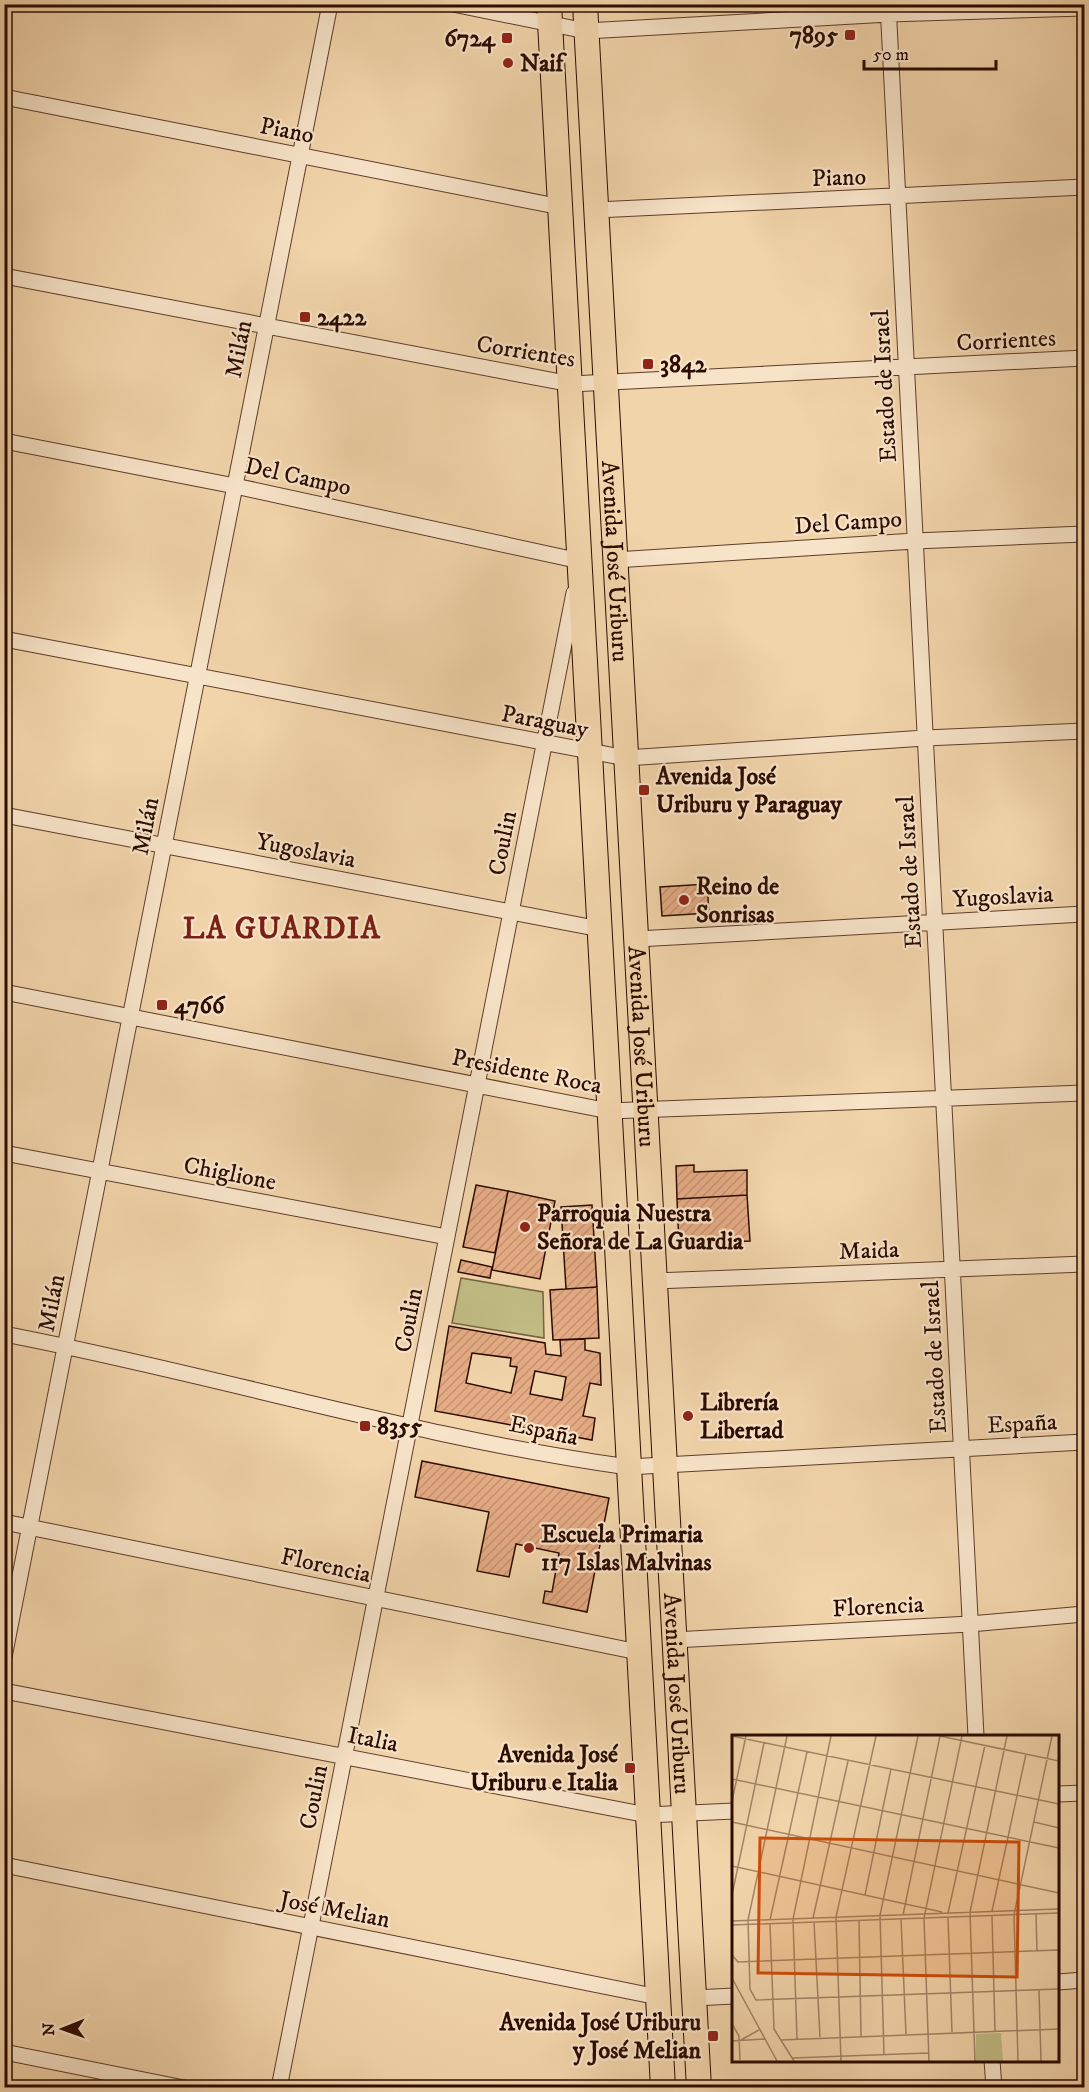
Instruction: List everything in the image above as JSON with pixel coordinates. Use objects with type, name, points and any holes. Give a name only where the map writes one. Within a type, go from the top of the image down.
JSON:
[{"type":"main road","name":"Avenida José Uriburu","points":[[585,4],[637,939],[663,1466],[699,2088]]},
{"type":"main road","name":"Avenida José Uriburu","points":[[550,14],[663,2088]]},
{"type":"street","name":"Milán","points":[[4,1657],[32,1528],[99,1171],[330,4]]},
{"type":"street","points":[[453,4],[550,14],[586,31],[888,9],[1084,8]]},
{"type":"street","name":"Estado de Israel","points":[[888,9],[976,1735]]},
{"type":"street","name":"Piano","points":[[4,97],[561,207]]},
{"type":"street","name":"Piano","points":[[596,210],[1084,187]]},
{"type":"street","name":"Corrientes","points":[[4,276],[571,384],[1084,358]]},
{"type":"street","name":"Del Campo","points":[[4,441],[235,486],[580,561]]},
{"type":"street","name":"Del Campo","points":[[615,560],[915,541],[1084,534]]},
{"type":"street","name":"Coulin","points":[[279,2088],[580,561]]},
{"type":"street","name":"Paraguay","points":[[4,639],[590,753],[626,758],[925,738],[1084,731]]},
{"type":"street","name":"Yugoslavia","points":[[4,815],[600,929]]},
{"type":"street","name":"Yugoslavia","points":[[637,939],[1084,914]]},
{"type":"street","name":"Presidente Roca","points":[[4,992],[609,1110],[1084,1093]]},
{"type":"street","name":"Chiglione","points":[[4,1153],[447,1237]]},
{"type":"street","name":"Maida","points":[[655,1281],[1084,1264]]},
{"type":"street","name":"España","points":[[4,1334],[410,1425],[586,1461],[628,1467],[1084,1442]]},
{"type":"street","name":"Florencia","points":[[4,1522],[638,1652]]},
{"type":"street","name":"Florencia","points":[[674,1640],[970,1624],[1084,1614]]},
{"type":"street","name":"Italia","points":[[4,1691],[647,1815],[732,1810]]},
{"type":"street","points":[[1059,1794],[1084,1793]]},
{"type":"street","name":"José Melian","points":[[4,1865],[658,1997]]},
{"type":"street","points":[[1059,1982],[1084,1980]]},
{"type":"street","points":[[694,1998],[732,1996]]},
{"type":"street","points":[[4,2052],[184,2088]]},
{"type":"street","points":[[992,2062],[994,2088]]},
{"type":"shaded area","points":[[461,1278],[543,1292],[544,1338],[452,1323]]},
{"type":"building","points":[[697,4],[784,4],[698,9]]},
{"type":"building","name":"Reino de Sonrisas","points":[[707,884],[709,913],[662,916],[660,887]]},
{"type":"building","points":[[694,1165],[694,1172],[747,1170],[747,1195],[677,1199],[676,1166]]},
{"type":"building","points":[[476,1185],[508,1191],[495,1253],[463,1247]]},
{"type":"building","name":"Parroquia Nuestra Señora de La Guardia","points":[[508,1191],[555,1201],[540,1279],[492,1270]]},
{"type":"building","points":[[747,1195],[750,1241],[679,1244],[677,1199]]},
{"type":"building","points":[[592,1205],[597,1287],[566,1289],[561,1207]]},
{"type":"building","points":[[461,1260],[492,1267],[490,1278],[458,1272]]},
{"type":"building","points":[[597,1287],[599,1338],[553,1340],[550,1290]]},
{"type":"building","points":[[449,1326],[545,1343],[546,1354],[561,1356],[560,1340],[585,1339],[585,1350],[600,1353],[601,1385],[590,1383],[583,1416],[595,1418],[592,1440],[435,1411]],"holes":[[[472,1353],[511,1358],[510,1366],[517,1367],[511,1393],[466,1383]],[[535,1371],[566,1377],[562,1400],[530,1394]]]},
{"type":"building","name":"Escuela Primaria 117 Islas Malvinas","points":[[422,1461],[609,1498],[587,1612],[543,1603],[545,1591],[552,1592],[559,1553],[516,1544],[509,1577],[477,1571],[489,1512],[415,1497]]},
{"type":"place","name":"7895","points":[[850,35]]},
{"type":"place","name":"6724","points":[[507,38]]},
{"type":"place","name":"Naif","points":[[508,63]]},
{"type":"place","name":"2422","points":[[305,317]]},
{"type":"place","name":"3842","points":[[648,364]]},
{"type":"place","name":"Avenida José Uriburu y Paraguay","points":[[644,790]]},
{"type":"place","name":"Reino de Sonrisas","points":[[684,900]]},
{"type":"place","name":"4766","points":[[162,1005]]},
{"type":"place","name":"Parroquia Nuestra Señora de La Guardia","points":[[525,1227]]},
{"type":"place","name":"Librería Libertad","points":[[688,1416]]},
{"type":"place","name":"8355","points":[[365,1426]]},
{"type":"place","name":"Escuela Primaria 117 Islas Malvinas","points":[[529,1548]]},
{"type":"place","name":"Avenida José Uriburu e Italia","points":[[630,1768]]},
{"type":"place","name":"Avenida José Uriburu y José Melian","points":[[713,2036]]},
{"type":"district","name":"LA GUARDIA","points":[[282,928]]}]
